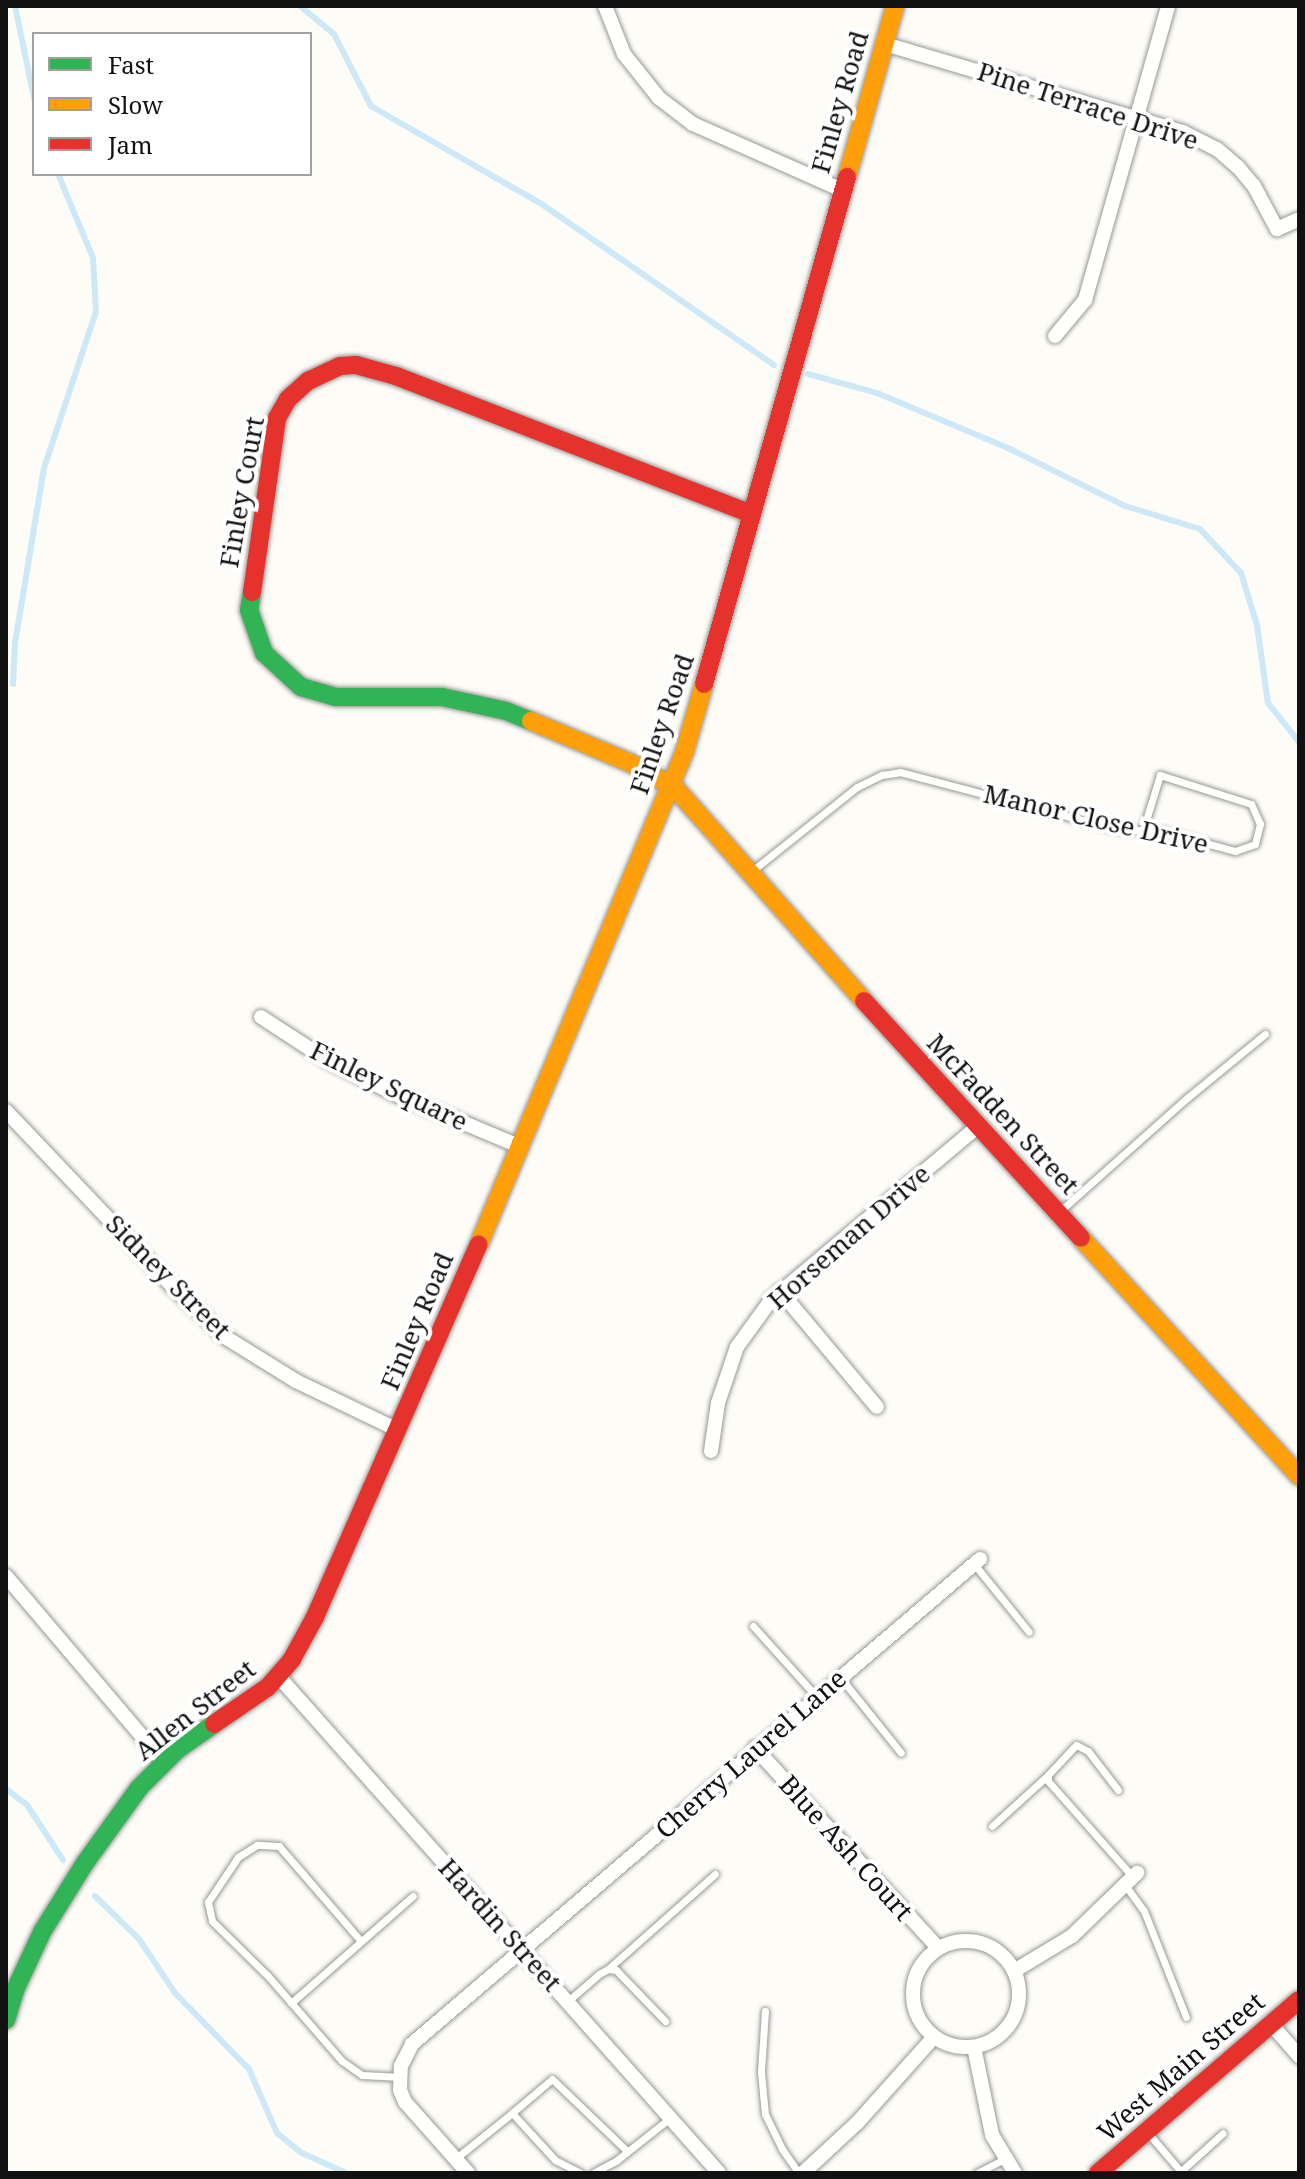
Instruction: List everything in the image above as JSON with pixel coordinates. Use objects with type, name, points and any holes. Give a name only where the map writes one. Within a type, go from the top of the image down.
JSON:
[{"type":"street","points":[[605,6],[624,54],[659,98],[693,124],[842,190]]},
{"type":"street","name":"Finley Road","points":[[398,1430],[521,1147],[671,785],[707,677],[895,6]]},
{"type":"street","points":[[1055,336],[1085,300],[1168,6]]},
{"type":"street","name":"Pine Terrace Drive","points":[[885,44],[1183,132],[1217,149],[1254,186],[1277,229],[1299,219]]},
{"type":"street","name":"Finley Court","points":[[671,785],[635,765],[506,711],[442,697],[335,697],[301,687],[285,674],[264,653],[249,610],[277,418],[288,399],[308,381],[323,372],[356,365],[396,376],[751,514]]},
{"type":"street","name":"McFadden Street","points":[[671,785],[1299,1476]]},
{"type":"street","name":"Finley Square","points":[[261,1017],[354,1074],[521,1147]]},
{"type":"street","name":"Sidney Street","points":[[6,1111],[182,1297],[225,1337],[296,1381],[398,1430]]},
{"type":"street","name":"Horseman Drive","points":[[711,1451],[718,1403],[737,1347],[780,1291],[978,1126]]},
{"type":"street","points":[[780,1291],[877,1407]]},
{"type":"street","name":"Allen Street","points":[[6,2020],[28,1957],[62,1897],[125,1807],[164,1762],[279,1677],[306,1637],[398,1430]]},
{"type":"street","name":"Cherry Laurel Lane","points":[[401,2077],[403,2061],[412,2044],[524,1952],[755,1748],[977,1562]]},
{"type":"street","points":[[6,1576],[164,1762]]},
{"type":"street","name":"Hardin Street","points":[[279,1677],[719,2173]]},
{"type":"street","name":"Blue Ash Court","points":[[755,1748],[938,1948]]},
{"type":"street","points":[[1014,1971],[1072,1936],[1132,1879]]},
{"type":"street","points":[[958,1940],[979,1941],[998,1950],[1014,1971],[1019,1985],[1018,2006],[1009,2025],[994,2040],[974,2047],[953,2046],[934,2037],[920,2022],[913,2002],[918,1971],[938,1948],[958,1940]]},
{"type":"street","name":"West Main Street","points":[[1098,2173],[1299,2000]]},
{"type":"street","points":[[1271,2024],[1299,2056]]},
{"type":"street","points":[[801,2173],[857,2123],[934,2037]]},
{"type":"street","points":[[974,2047],[986,2116],[1005,2159],[1015,2173]]},
{"type":"street","points":[[401,2077],[400,2090],[405,2102],[468,2173]]},
{"type":"lane","name":"Manor Close Drive","points":[[751,872],[857,787],[882,775],[900,772],[1116,829],[1162,831],[1235,851],[1255,844],[1258,814],[1251,804],[1160,775],[1143,830]]},
{"type":"lane","points":[[1058,1213],[1187,1098],[1265,1034]]},
{"type":"lane","points":[[977,1562],[1029,1632]]},
{"type":"lane","points":[[753,1626],[817,1697]]},
{"type":"lane","points":[[840,1677],[901,1753]]},
{"type":"lane","points":[[992,1826],[1076,1745],[1088,1751],[1118,1790]]},
{"type":"lane","points":[[1048,1775],[1048,1781],[1132,1879],[1186,2017]]},
{"type":"lane","points":[[360,1940],[279,1846],[257,1845],[238,1857],[208,1902],[212,1921],[342,2061],[362,2075],[401,2077]]},
{"type":"lane","points":[[568,2001],[715,1874]]},
{"type":"lane","points":[[291,2003],[413,1896]]},
{"type":"lane","points":[[608,1969],[624,1974],[665,2021]]},
{"type":"lane","points":[[765,2011],[761,2072],[765,2114],[782,2149],[801,2173]]},
{"type":"lane","points":[[455,2159],[552,2079],[627,2151]]},
{"type":"lane","points":[[512,2113],[555,2160],[581,2173]]},
{"type":"lane","points":[[593,2173],[670,2118]]},
{"type":"lane","points":[[1147,2131],[1181,2173],[1223,2133]]},
{"type":"lane","points":[[977,2173],[1005,2159]]},
{"type":"waterway","points":[[15,6],[32,88]]},
{"type":"waterway","points":[[300,6],[334,34],[371,106],[543,205],[774,365]]},
{"type":"waterway","points":[[13,684],[15,643],[44,468],[96,312],[93,258],[59,176]]},
{"type":"waterway","points":[[808,374],[877,393],[1010,449],[1125,506],[1200,529],[1241,573],[1257,625],[1268,703],[1299,742]]},
{"type":"waterway","points":[[6,1789],[27,1805],[63,1860]]},
{"type":"waterway","points":[[95,1896],[139,1939],[175,1993],[249,2069],[277,2133],[302,2153],[346,2173]]},
{"type":"traffic: fast","points":[[252,592],[249,610],[264,653],[301,687],[335,697],[442,697],[506,711],[531,721]]},
{"type":"traffic: fast","points":[[6,2020],[15,1990],[42,1932],[85,1863],[139,1788],[177,1750],[214,1724]]},
{"type":"traffic: slow","points":[[847,177],[895,6]]},
{"type":"traffic: slow","points":[[479,1244],[684,753],[704,684]]},
{"type":"traffic: slow","points":[[531,721],[635,765],[675,788],[864,1001]]},
{"type":"traffic: slow","points":[[1081,1238],[1299,1476]]},
{"type":"traffic: jam","points":[[704,684],[847,177]]},
{"type":"traffic: jam","points":[[252,592],[277,418],[288,399],[308,381],[340,366],[356,365],[396,376],[751,514]]},
{"type":"traffic: jam","points":[[864,1001],[1081,1238]]},
{"type":"traffic: jam","points":[[214,1724],[268,1687],[292,1659],[315,1617],[479,1244]]},
{"type":"traffic: jam","points":[[1098,2173],[1299,2000]]}]
